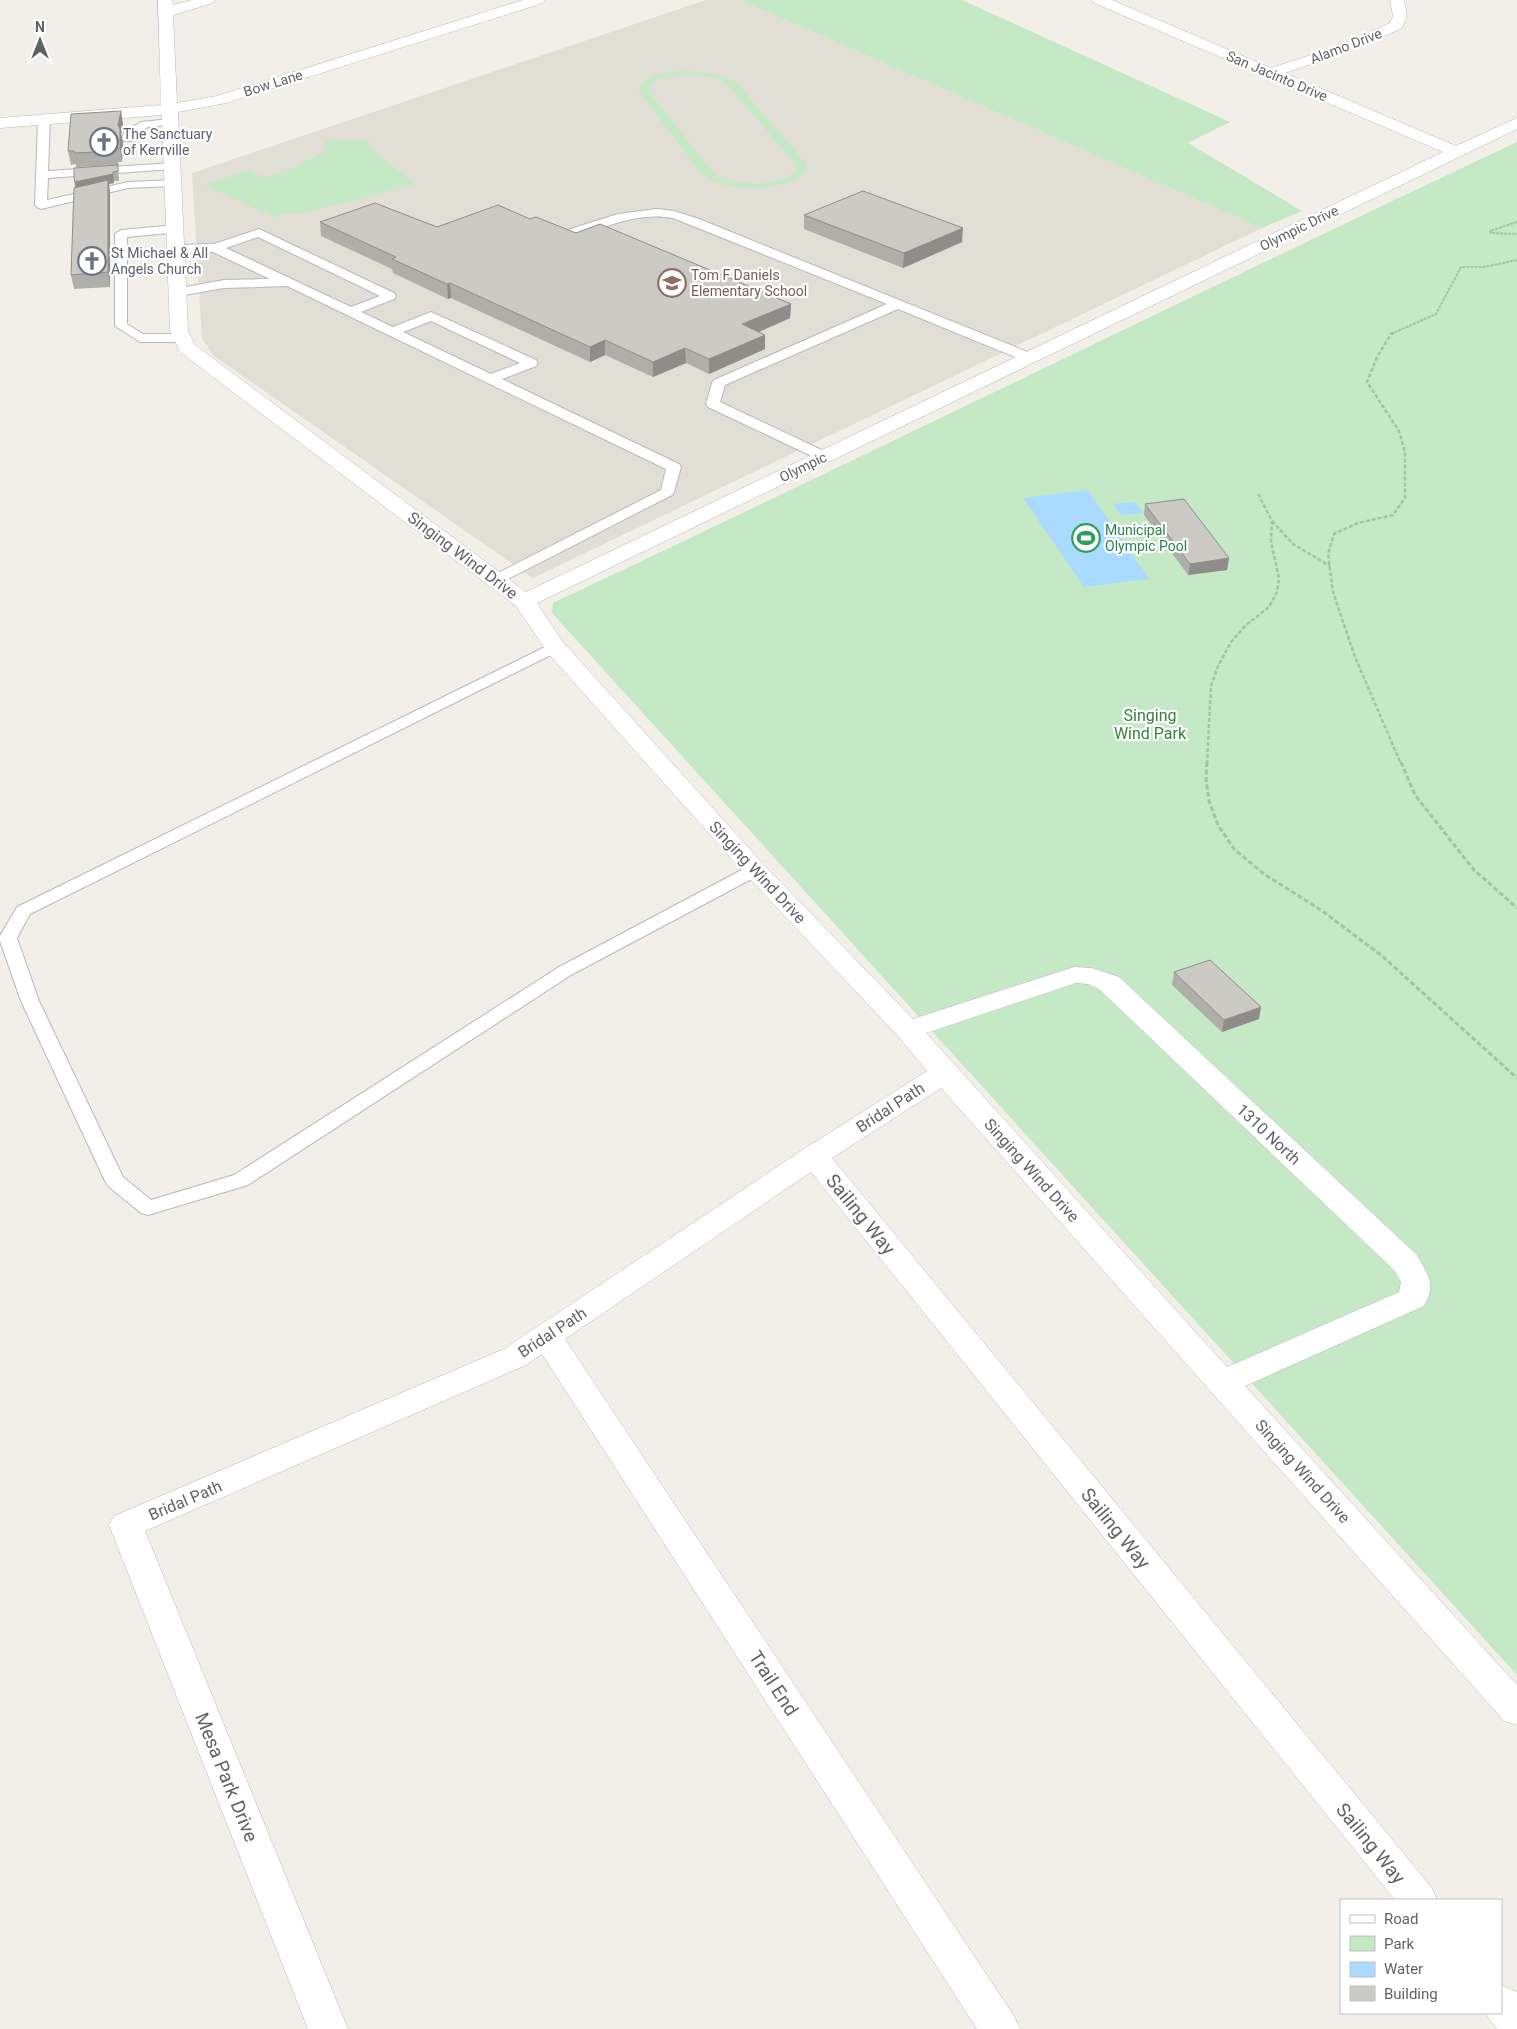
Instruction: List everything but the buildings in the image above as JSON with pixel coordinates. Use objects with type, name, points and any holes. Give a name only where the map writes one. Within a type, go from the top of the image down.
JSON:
[{"type":"street","points":[[183,338],[179,331],[177,239],[165,6],[208,0]]},
{"type":"street","name":"Bow Lane","points":[[0,123],[44,119],[170,116],[538,0]]},
{"type":"street","name":"San Jacinto Drive","points":[[1099,0],[1456,152]]},
{"type":"street","name":"Alamo Drive","points":[[1270,73],[1338,51],[1380,35],[1398,25],[1400,16],[1397,0]]},
{"type":"street","name":"Olympic Drive","points":[[1081,333],[1517,123]]},
{"type":"street","name":"Olympic","points":[[524,601],[1081,333]]},
{"type":"street","name":"Singing Wind Drive","points":[[183,338],[187,348],[524,601],[555,648],[755,870],[908,1030],[944,1073],[1517,1710]]},
{"type":"street","name":"1310 North","points":[[908,1030],[1074,975],[1092,976],[1109,983],[1406,1263],[1416,1282],[1413,1298],[1223,1382]]},
{"type":"street","name":"Bridal Path","points":[[126,1525],[515,1357],[814,1156],[944,1073]]},
{"type":"street","name":"Sailing Way","points":[[814,1156],[1417,1899]]},
{"type":"street","name":"Trail End","points":[[547,1336],[1000,2029]]},
{"type":"street","name":"Mesa Park Drive","points":[[126,1525],[328,2029]]},
{"type":"street","points":[[1502,2004],[1517,2023]]},
{"type":"lane","points":[[128,186],[128,134],[145,124],[170,116]]},
{"type":"lane","points":[[44,119],[41,205],[173,175]]},
{"type":"lane","points":[[42,175],[128,169],[173,175]]},
{"type":"lane","points":[[568,234],[617,216],[670,214],[703,225],[1030,358]]},
{"type":"lane","points":[[183,338],[140,338],[121,326],[121,234],[177,239],[215,248],[674,467],[667,492],[497,579]]},
{"type":"lane","points":[[215,248],[259,234],[390,296],[350,312]]},
{"type":"lane","points":[[179,292],[224,284],[289,282]]},
{"type":"lane","points":[[824,456],[714,404],[719,384],[898,304]]},
{"type":"lane","points":[[392,332],[431,316],[531,363],[491,380]]},
{"type":"lane","points":[[555,648],[23,911],[8,938],[30,1000],[115,1181],[148,1208],[241,1180],[565,971],[755,870]]},
{"type":"path","points":[[1517,222],[1490,231],[1491,233],[1517,234]]},
{"type":"path","points":[[1517,260],[1484,267],[1461,267],[1436,314],[1391,334],[1378,357],[1368,382],[1399,430],[1405,452],[1405,498],[1394,515],[1358,523],[1334,534],[1328,554],[1333,592],[1355,657],[1415,795],[1474,870],[1517,908]]},
{"type":"path","points":[[1258,494],[1272,521],[1293,544],[1330,566]]},
{"type":"path","points":[[1272,521],[1272,542],[1279,578],[1277,592],[1269,607],[1246,625],[1231,642],[1218,666],[1211,686],[1206,779],[1209,801],[1218,825],[1234,849],[1264,874],[1320,910],[1382,956],[1517,1078]]},
{"type":"shaded area","name":"Tom F Daniels Elementary School","points":[[706,0],[740,0],[1262,228],[533,578],[214,356],[202,339],[192,173]]},
{"type":"green space","points":[[740,0],[962,0],[1230,122],[1188,143],[1302,211],[1262,228]]},
{"type":"green space","points":[[685,71],[716,74],[737,83],[806,164],[803,174],[797,179],[786,183],[757,188],[726,185],[704,176],[639,91],[639,87],[643,82],[654,76]],"holes":[[[677,75],[703,75],[724,81],[796,164],[795,172],[785,179],[758,184],[730,181],[716,176],[648,91],[652,83],[664,78]]]},
{"type":"green space","points":[[369,140],[368,146],[415,184],[299,214],[288,213],[275,217],[204,185],[250,170],[265,178],[296,167],[324,152],[326,141]]},
{"type":"green space","name":"Singing Wind Park","points":[[1517,142],[1517,1675],[552,613],[553,603]]},
{"type":"water","name":"Municipal Olympic Pool","points":[[1088,490],[1149,579],[1084,587],[1023,498]]},
{"type":"water","points":[[1136,502],[1143,513],[1121,515],[1113,504]]},
{"type":"place","name":"The Sanctuary of Kerrville","points":[[104,142]]},
{"type":"place","name":"St Michael & All Angels Church","points":[[92,261]]},
{"type":"place","name":"Tom F Daniels Elementary School","points":[[672,283]]},
{"type":"place","name":"Municipal Olympic Pool","points":[[1086,538]]}]
